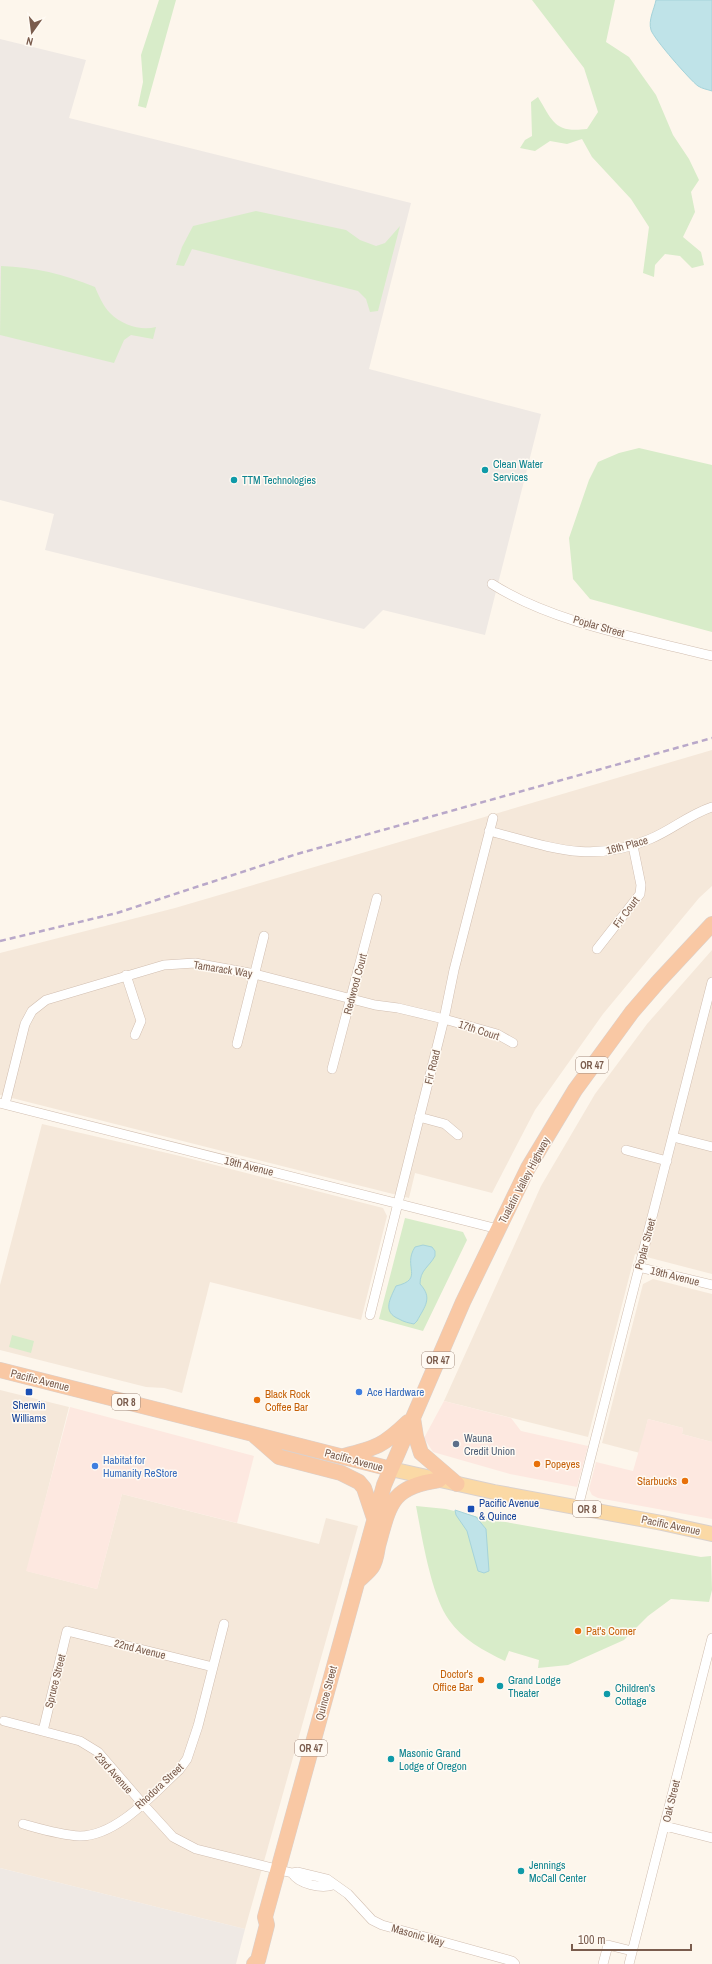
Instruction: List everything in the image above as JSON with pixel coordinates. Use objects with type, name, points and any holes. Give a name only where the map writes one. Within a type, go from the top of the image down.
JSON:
[{"type":"highway","name":"Tualatin Valley Highway","points":[[391,1469],[463,1302],[539,1148],[589,1070],[637,1006],[712,924]]},
{"type":"highway","name":"Pacific Avenue","points":[[0,1370],[391,1469]]},
{"type":"highway","points":[[342,1456],[377,1447],[390,1439],[413,1418]]},
{"type":"highway","points":[[413,1418],[417,1442],[421,1453],[457,1484]]},
{"type":"highway","points":[[253,1434],[279,1457],[341,1473],[359,1482],[364,1488],[374,1520]]},
{"type":"highway","name":"Quince Street","points":[[252,1964],[249,1958],[258,1922],[264,1918],[285,1872],[356,1583],[384,1485],[391,1469]]},
{"type":"highway","points":[[356,1583],[373,1566],[390,1506],[398,1494],[422,1482],[439,1480]]},
{"type":"main road","name":"Pacific Avenue","points":[[391,1469],[494,1492],[712,1534]]},
{"type":"street","name":"Poplar Street","points":[[492,584],[517,599],[552,613],[712,656]]},
{"type":"street","name":"16th Place","points":[[489,831],[561,850],[580,852],[609,852],[633,846],[651,839],[687,817],[712,807]]},
{"type":"street","name":"Fir Road","points":[[370,1316],[444,1019],[454,970],[493,818]]},
{"type":"street","name":"Fir Court","points":[[597,949],[640,894],[641,885],[633,846]]},
{"type":"street","name":"Redwood Court","points":[[332,1070],[377,898]]},
{"type":"street","points":[[237,1044],[264,936]]},
{"type":"street","name":"Tamarack Way","points":[[2,1104],[25,1024],[32,1011],[46,1000],[126,975],[164,965],[195,964],[255,974],[350,999],[444,1019]]},
{"type":"street","points":[[126,975],[141,1021],[135,1035]]},
{"type":"street","name":"Poplar Street","points":[[578,1507],[638,1267],[708,1014],[712,982]]},
{"type":"street","name":"17th Court","points":[[444,1019],[497,1034],[513,1043]]},
{"type":"street","name":"19th Avenue","points":[[2,1104],[498,1229]]},
{"type":"street","points":[[419,1117],[445,1124],[458,1135]]},
{"type":"street","points":[[673,1137],[712,1147]]},
{"type":"street","points":[[626,1150],[667,1161]]},
{"type":"street","name":"19th Avenue","points":[[638,1267],[712,1285]]},
{"type":"street","name":"Rhodora Street","points":[[23,1824],[62,1834],[80,1836],[100,1833],[116,1825],[142,1804],[179,1770],[187,1759],[198,1726],[224,1624]]},
{"type":"street","name":"22nd Avenue","points":[[67,1631],[214,1667]]},
{"type":"street","name":"Spruce Street","points":[[42,1731],[67,1631]]},
{"type":"street","name":"Oak Street","points":[[629,1964],[712,1638]]},
{"type":"street","name":"23rd Avenue","points":[[4,1721],[80,1741],[98,1752],[142,1804],[173,1837],[196,1849],[285,1872]]},
{"type":"street","points":[[665,1826],[712,1838]]},
{"type":"street","name":"Masonic Way","points":[[285,1872],[298,1872],[327,1880],[348,1894],[376,1922],[512,1961],[515,1964]]},
{"type":"street","points":[[603,1964],[608,1945],[632,1951]]},
{"type":"shaded area","points":[[0,39],[86,60],[69,118],[411,203],[369,369],[541,414],[485,635],[383,610],[364,629],[45,550],[54,514],[0,500]]},
{"type":"shaded area","points":[[712,750],[712,886],[699,898],[603,1014],[535,1110],[492,1193],[415,1173],[409,1198],[0,1095],[0,953],[175,908]]},
{"type":"shaded area","points":[[712,950],[712,1274],[635,1254],[588,1437],[444,1401],[541,1186],[595,1094],[647,1024]]},
{"type":"shaded area","points":[[42,1124],[180,1156],[383,1208],[387,1216],[361,1320],[210,1282],[182,1393],[164,1388],[146,1387],[0,1350],[0,1285]]},
{"type":"shaded area","points":[[653,1279],[712,1294],[712,1442],[682,1434],[683,1428],[648,1419],[640,1453],[602,1443],[643,1284]]},
{"type":"shaded area","points":[[0,1390],[69,1407],[27,1571],[97,1589],[122,1494],[319,1544],[326,1518],[358,1526],[245,1929],[0,1868]]},
{"type":"shaded area","points":[[444,1401],[511,1418],[521,1431],[588,1446],[577,1487],[510,1474],[433,1452],[424,1438]]},
{"type":"shaded area","points":[[70,1407],[254,1456],[237,1523],[122,1494],[97,1589],[26,1571]]},
{"type":"shaded area","points":[[648,1419],[683,1428],[682,1434],[712,1442],[712,1519],[598,1498],[592,1495],[589,1489],[596,1462],[633,1471]]},
{"type":"shaded area","points":[[0,1868],[245,1929],[236,1964],[0,1964]]},
{"type":"green space","points":[[159,0],[176,0],[146,108],[138,106],[143,82],[141,55]]},
{"type":"green space","points":[[532,0],[615,0],[606,42],[629,57],[656,95],[673,135],[689,159],[699,180],[691,192],[695,212],[683,237],[701,252],[704,265],[692,268],[680,256],[665,254],[655,265],[654,277],[643,273],[649,227],[631,199],[592,157],[582,139],[567,144],[550,141],[535,151],[520,148],[525,140],[532,136],[531,102],[538,97],[547,113],[556,124],[568,129],[587,129],[598,112],[584,68]]},
{"type":"green space","points":[[256,211],[346,230],[360,240],[376,246],[385,243],[400,226],[378,311],[370,312],[366,299],[358,291],[192,249],[184,266],[176,265],[182,247],[193,226]]},
{"type":"green space","points":[[1,266],[49,272],[72,278],[95,287],[105,307],[120,321],[132,326],[144,328],[156,327],[153,339],[131,335],[124,340],[114,363],[0,335]]},
{"type":"green space","points":[[639,448],[712,465],[712,632],[590,599],[573,579],[569,538],[589,480],[598,462],[619,453]]},
{"type":"green space","points":[[405,1218],[463,1232],[467,1240],[423,1331],[379,1319]]},
{"type":"green space","points":[[12,1335],[34,1341],[31,1353],[9,1347]]},
{"type":"green space","points":[[416,1506],[446,1509],[483,1518],[701,1557],[711,1556],[712,1590],[709,1602],[671,1599],[648,1616],[624,1640],[568,1665],[538,1668],[539,1660],[509,1651],[505,1661],[481,1649],[467,1639],[449,1620],[437,1596],[432,1581]]},
{"type":"water","points":[[656,0],[712,0],[712,91],[698,86],[658,42],[650,26]]},
{"type":"water","points":[[423,1245],[432,1247],[435,1251],[435,1256],[425,1269],[420,1279],[420,1284],[424,1289],[427,1298],[425,1306],[414,1324],[403,1321],[394,1316],[389,1309],[389,1305],[396,1286],[405,1283],[411,1276],[411,1261],[415,1247]]},
{"type":"water","points":[[455,1510],[476,1517],[486,1529],[489,1571],[484,1573],[478,1571],[467,1531],[456,1515]]},
{"type":"railway","points":[[0,941],[117,913],[297,854],[712,738]]},
{"type":"place","name":"Clean Water Services","points":[[485,470]]},
{"type":"place","name":"TTM Technologies","points":[[234,480]]},
{"type":"place","name":"Sherwin Williams","points":[[29,1392]]},
{"type":"place","name":"Ace Hardware","points":[[359,1392]]},
{"type":"place","name":"Black Rock Coffee Bar","points":[[257,1400]]},
{"type":"place","name":"Wauna Credit Union","points":[[456,1444]]},
{"type":"place","name":"Popeyes","points":[[537,1464]]},
{"type":"place","name":"Habitat for Humanity ReStore","points":[[95,1466]]},
{"type":"place","name":"Starbucks","points":[[685,1481]]},
{"type":"place","name":"Pacific Avenue & Quince","points":[[471,1509]]},
{"type":"place","name":"Pat's Corner","points":[[578,1631]]},
{"type":"place","name":"Doctor's Office Bar","points":[[481,1680]]},
{"type":"place","name":"Grand Lodge Theater","points":[[500,1686]]},
{"type":"place","name":"Children's Cottage","points":[[607,1694]]},
{"type":"place","name":"Masonic Grand Lodge of Oregon","points":[[391,1759]]},
{"type":"place","name":"Jennings McCall Center","points":[[521,1871]]}]
